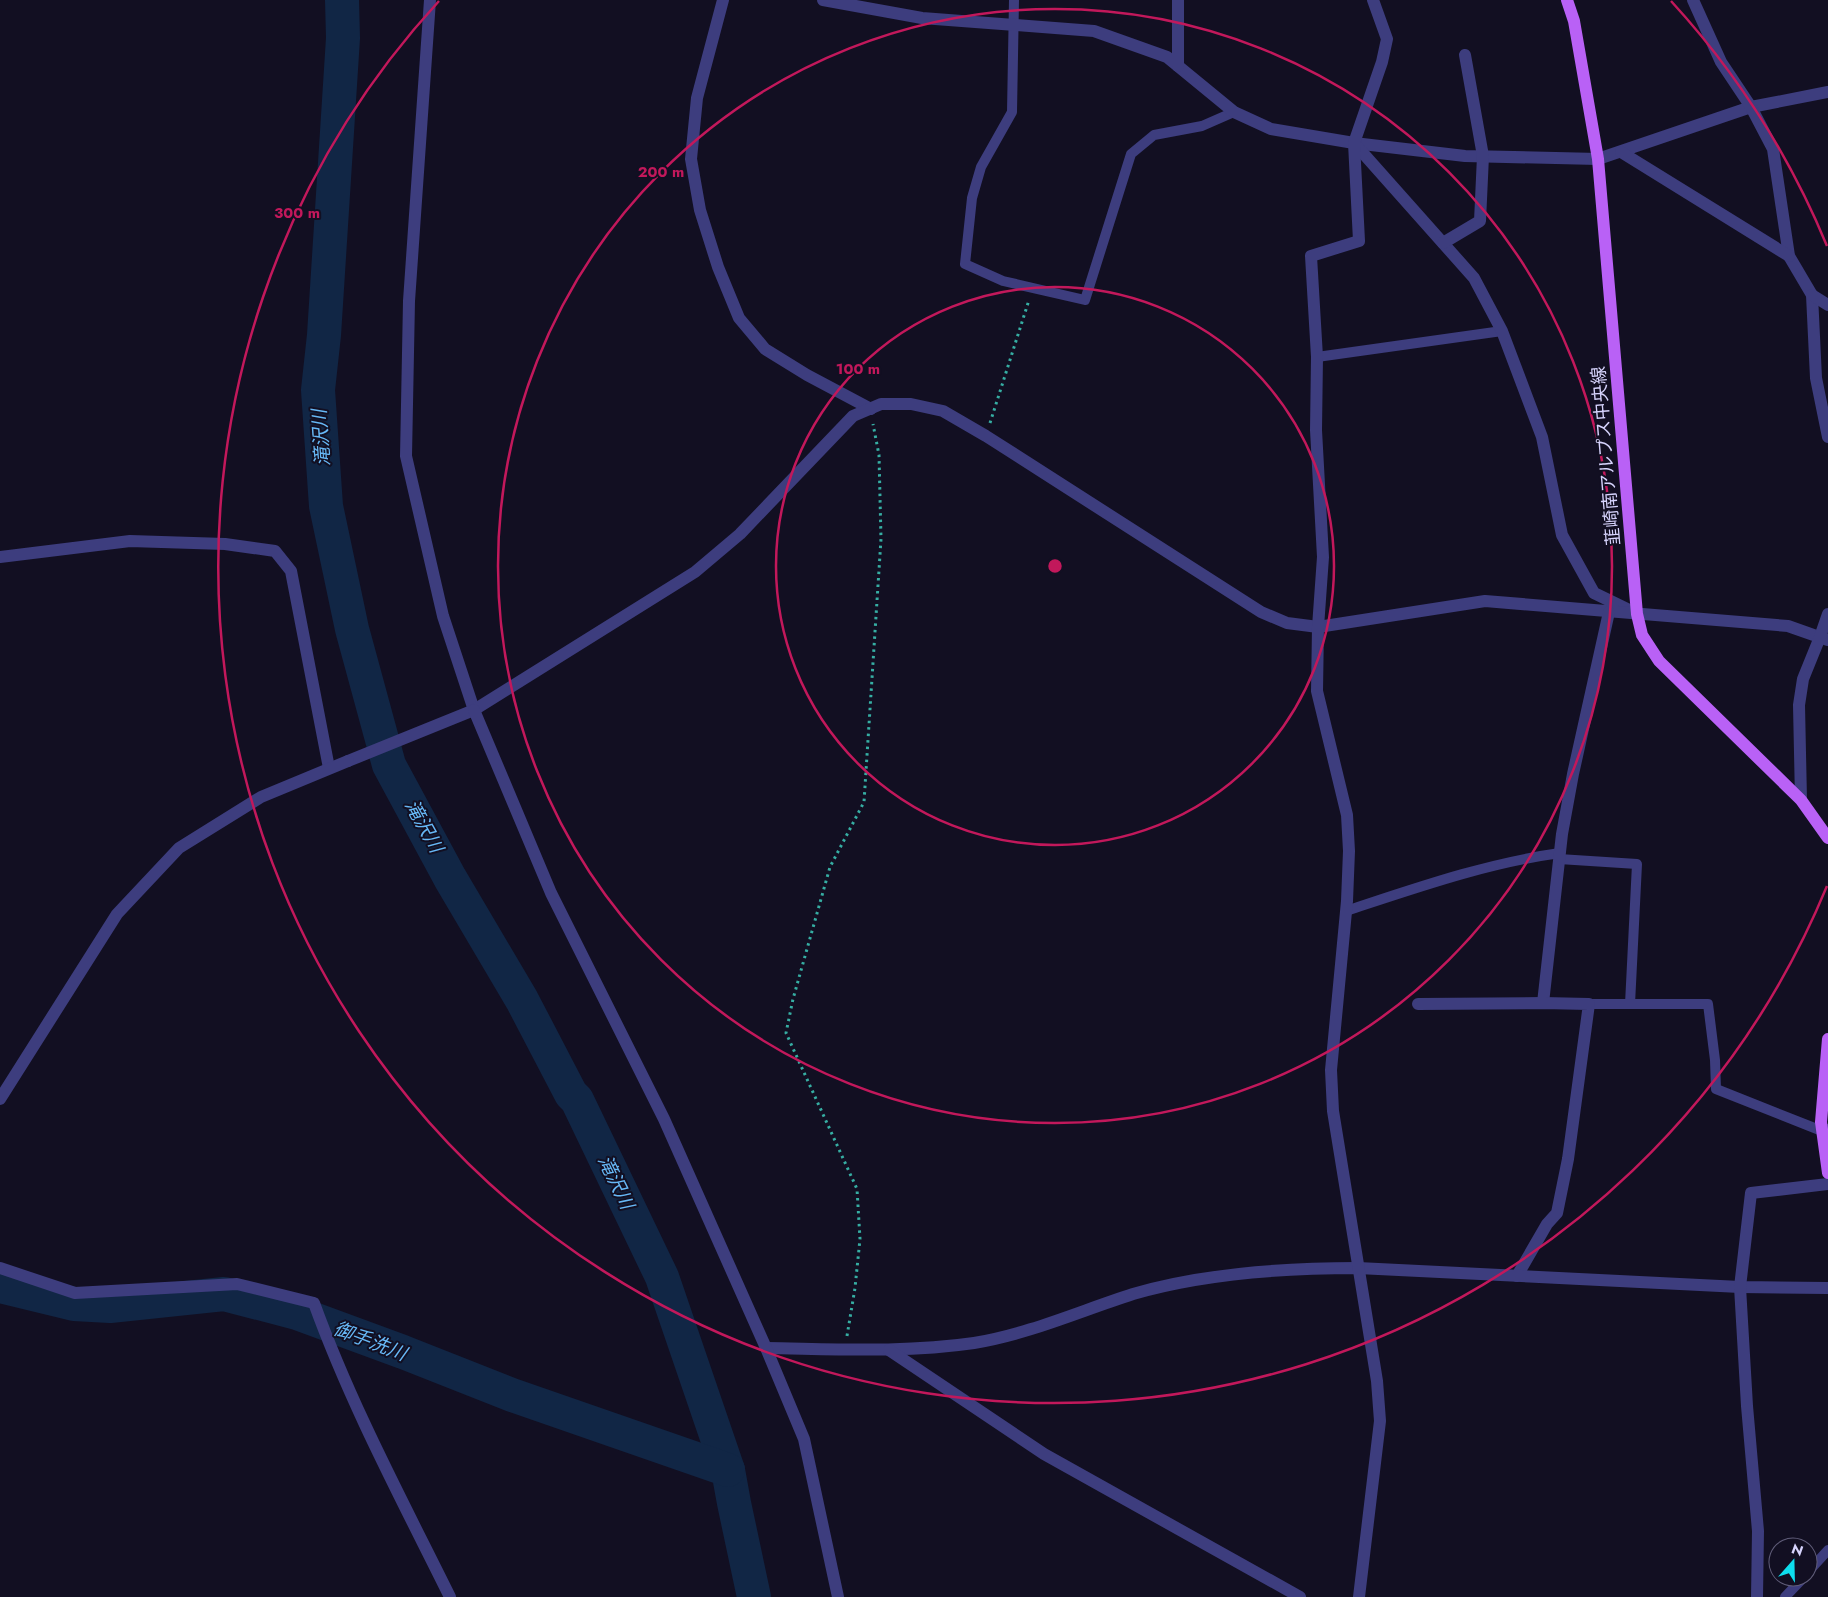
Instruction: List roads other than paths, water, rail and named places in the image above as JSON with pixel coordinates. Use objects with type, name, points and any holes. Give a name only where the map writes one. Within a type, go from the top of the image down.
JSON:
[{"type":"main road","name":"韮崎南アルプス中央線","points":[[1567,0],[1574,21],[1598,159],[1637,614],[1642,636],[1659,661],[1801,800],[1828,838]]},
{"type":"main road","points":[[1828,1039],[1821,1122],[1825,1130],[1828,1173]]},
{"type":"street","points":[[430,0],[409,300],[406,456],[443,616],[474,710],[551,893],[664,1119],[766,1348],[804,1439],[838,1597]]},
{"type":"street","points":[[723,0],[697,98],[690,159],[700,210],[718,267],[739,318],[765,349],[807,375],[871,409]]},
{"type":"street","points":[[823,0],[922,18],[1094,31],[1168,57],[1234,112],[1271,129],[1354,143],[1465,156],[1598,159],[1751,106],[1828,92]]},
{"type":"street","points":[[1178,0],[1178,66]]},
{"type":"street","points":[[1359,1597],[1380,1420],[1377,1381],[1333,1111],[1331,1070],[1350,850],[1347,814],[1317,691],[1318,627],[1323,557],[1316,430],[1316,357],[1311,256],[1359,241],[1354,143],[1382,62],[1387,38],[1373,0]]},
{"type":"street","points":[[1692,0],[1721,62],[1751,106],[1773,149],[1789,256],[1812,296],[1816,378],[1828,437]]},
{"type":"street","points":[[1443,243],[1480,221],[1483,156],[1465,55]]},
{"type":"street","points":[[1354,143],[1474,278],[1502,330],[1542,437],[1562,535],[1594,593],[1637,614]]},
{"type":"street","points":[[1621,152],[1789,256]]},
{"type":"street","points":[[1812,296],[1828,305]]},
{"type":"street","points":[[0,1099],[117,914],[179,848],[260,797],[474,710],[696,572],[740,534],[852,416],[881,404],[911,404],[943,411],[986,436],[1261,612],[1287,622],[1318,627],[1485,601],[1788,626],[1824,639]]},
{"type":"street","points":[[0,557],[130,541],[225,544],[275,551],[291,572],[330,768]]},
{"type":"street","points":[[1543,1003],[1560,856],[1573,774],[1609,612]]},
{"type":"street","points":[[1801,800],[1799,705],[1803,679],[1824,639],[1828,614]]},
{"type":"street","points":[[1418,1004],[1589,1004],[1568,1159],[1557,1213],[1547,1224],[1516,1276]]},
{"type":"street","points":[[1757,1597],[1758,1531],[1747,1406],[1740,1287],[1751,1194],[1828,1184]]},
{"type":"street","points":[[0,1268],[75,1293],[237,1284],[314,1303],[332,1350],[380,1456],[450,1597]]},
{"type":"street","points":[[766,1348],[888,1350],[974,1343],[1031,1329],[1135,1294],[1205,1278],[1308,1268],[1358,1268],[1740,1287],[1828,1288]]},
{"type":"street","points":[[888,1350],[1044,1454],[1300,1597]]},
{"type":"lane","points":[[1014,0],[1012,112],[981,167],[972,198],[965,264],[1003,281],[1085,300],[1131,154],[1154,135],[1202,126],[1234,112]]},
{"type":"lane","points":[[1316,357],[1502,330]]},
{"type":"lane","points":[[1346,911],[1420,886],[1536,856],[1560,856],[1637,864],[1630,1004]]},
{"type":"lane","points":[[1589,1004],[1708,1004],[1716,1089],[1825,1130]]},
{"type":"lane","points":[[1818,1561],[1828,1550]]},
{"type":"lane","points":[[1785,1597],[1794,1587]]},
{"type":"waterway","name":"滝沢川","points":[[342,0],[343,38],[324,335],[318,390],[326,506],[352,629],[389,765],[450,878],[522,1000],[571,1094],[577,1100],[662,1277],[728,1470],[754,1597]]},
{"type":"waterway","name":"御手洗川","points":[[0,1286],[74,1304],[110,1306],[224,1294],[297,1313],[512,1395],[728,1470]]}]
